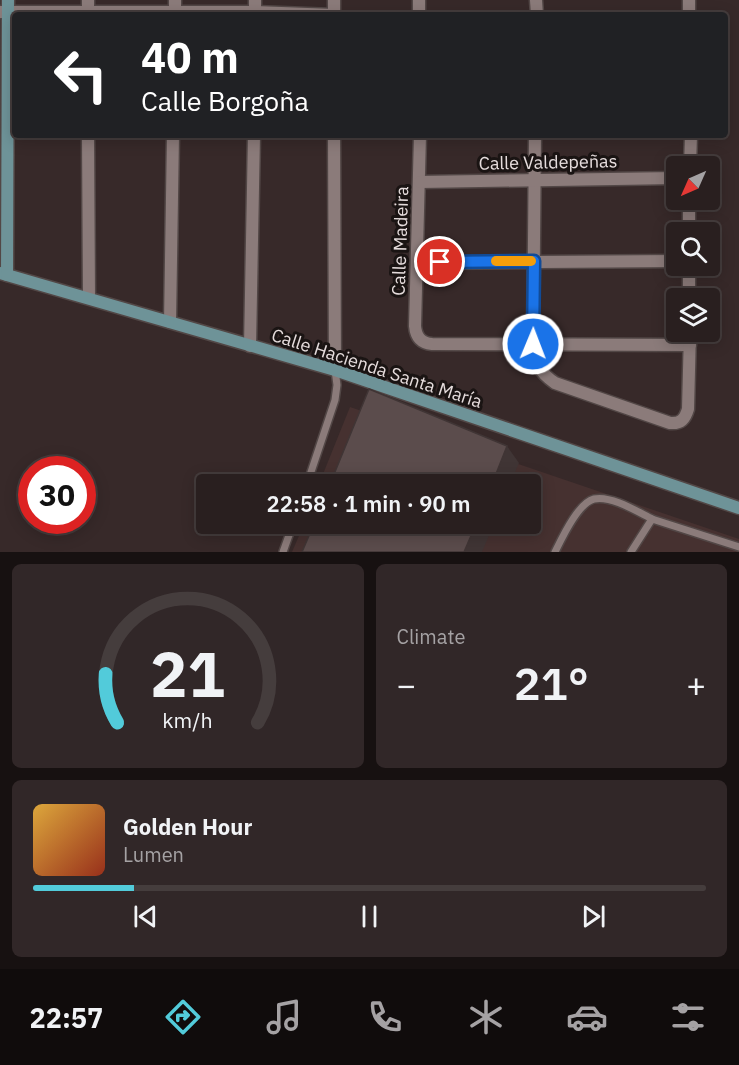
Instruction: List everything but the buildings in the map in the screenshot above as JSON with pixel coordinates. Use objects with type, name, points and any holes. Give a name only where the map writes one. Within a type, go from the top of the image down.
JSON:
[{"type":"street","points":[[4,274],[4,13],[8,0]]},
{"type":"street","points":[[123,12],[175,9],[255,9],[294,12]]},
{"type":"street","points":[[88,138],[89,297]]},
{"type":"street","points":[[170,322],[173,138]]},
{"type":"street","points":[[250,346],[254,138]]},
{"type":"street","points":[[334,138],[335,370]]},
{"type":"street","name":"Calle Madeira","points":[[420,138],[415,326],[417,337],[425,343],[533,344]]},
{"type":"street","points":[[533,344],[690,345],[688,409],[684,420],[670,423],[555,383],[540,372],[534,356],[533,344],[535,138]]},
{"type":"street","points":[[690,156],[691,138]]},
{"type":"street","name":"Calle Valdepeñas","points":[[420,182],[666,178]]},
{"type":"street","points":[[417,263],[666,261]]},
{"type":"street","name":"Calle Hacienda Santa María","points":[[4,274],[335,370],[739,508]]},
{"type":"lane","points":[[310,474],[335,400],[337,385],[335,370]]},
{"type":"lane","points":[[555,552],[570,523],[593,499],[606,499],[652,519],[739,547]]},
{"type":"lane","points":[[632,552],[652,519]]},
{"type":"lane","points":[[283,552],[289,534]]},
{"type":"shaded area","points":[[350,407],[739,539],[739,552],[292,552],[300,534],[541,534],[541,474],[323,474]]},
{"type":"slow traffic","points":[[496,261],[531,261]]},
{"type":"route","points":[[440,262],[534,261],[533,344]]}]
